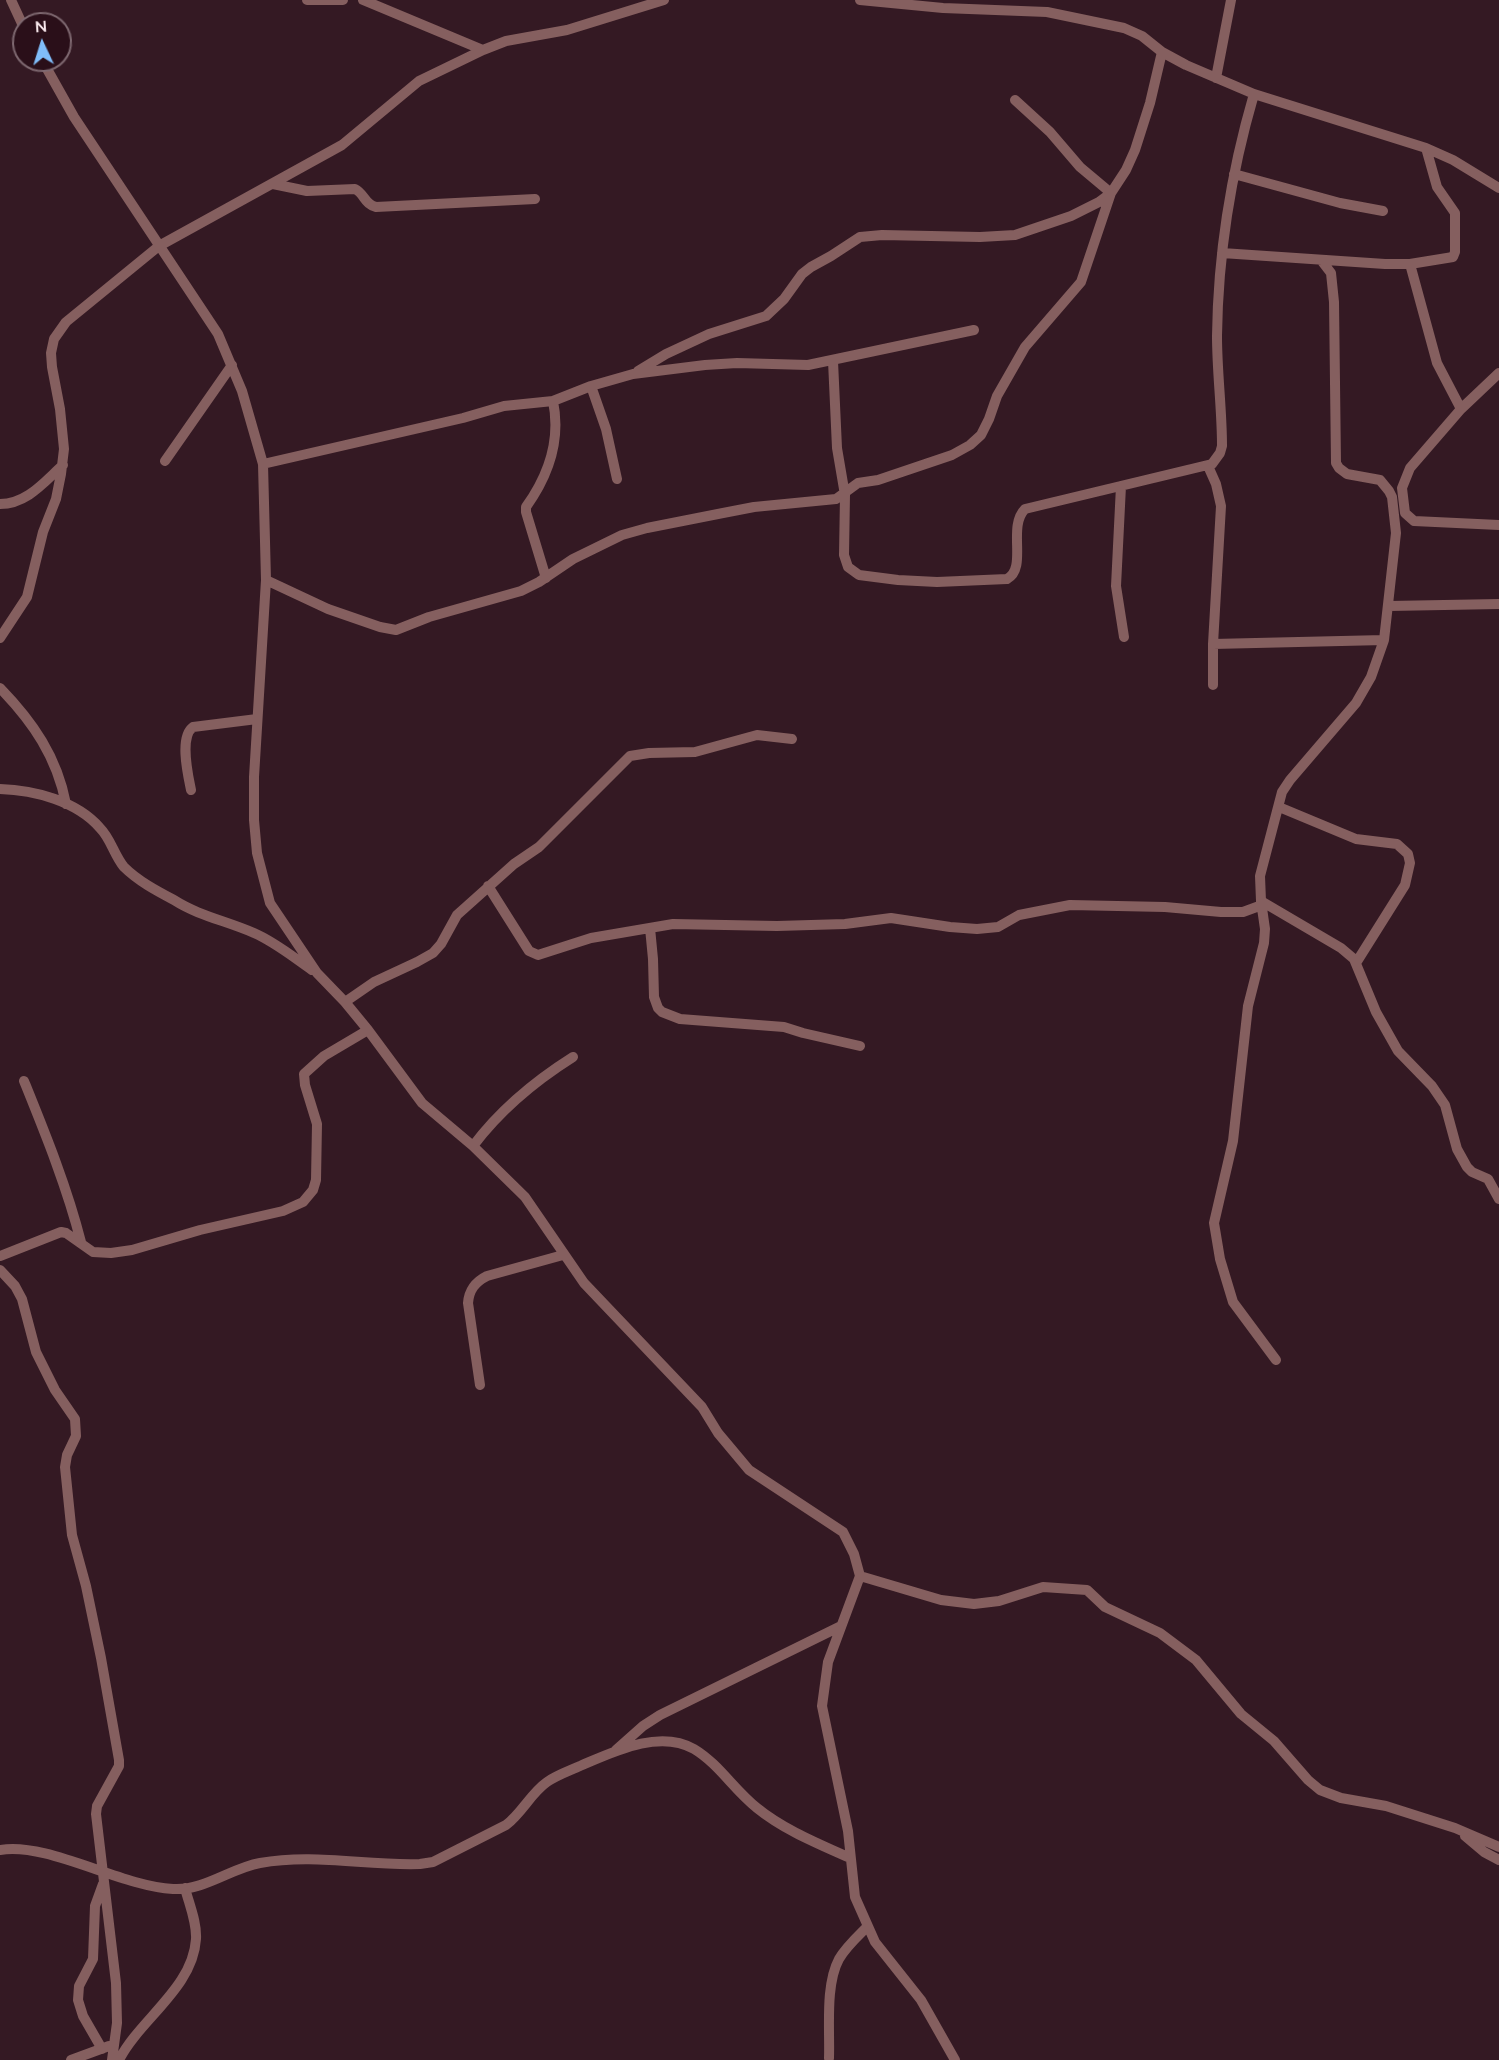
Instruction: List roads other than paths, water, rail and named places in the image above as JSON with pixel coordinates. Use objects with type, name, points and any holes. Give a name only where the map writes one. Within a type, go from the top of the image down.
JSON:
[{"type":"street","points":[[306,0],[343,0]]},
{"type":"street","points":[[363,0],[483,50]]},
{"type":"street","points":[[0,638],[27,597],[43,532],[56,499],[64,449],[51,353],[54,339],[66,322],[159,246],[348,141],[418,81],[483,50],[522,37],[567,30],[664,0]]},
{"type":"street","points":[[860,0],[943,8],[1047,12],[1124,27],[1142,36],[1162,52],[1216,78],[1254,94],[1426,148],[1453,160],[1499,188]]},
{"type":"street","points":[[1004,10],[1021,0]]},
{"type":"street","points":[[1216,78],[1231,0]]},
{"type":"street","points":[[266,580],[328,609],[380,627],[396,630],[440,614],[521,591],[601,544],[648,528],[754,507],[832,500],[845,495],[858,483],[887,477],[952,455],[978,439],[989,419],[997,396],[1025,347],[1081,282],[1111,193],[1126,170],[1135,150],[1150,103],[1162,52]]},
{"type":"street","points":[[49,72],[74,117],[218,334],[232,365],[263,464],[266,580],[254,777],[254,820],[257,854],[270,903],[317,973],[368,1030],[422,1103],[473,1146],[525,1197],[545,1224],[563,1255],[597,1297],[702,1407],[718,1433],[749,1470],[843,1532],[854,1554],[860,1576],[828,1662],[822,1706],[848,1832],[855,1897],[875,1942],[921,2000],[956,2060]]},
{"type":"street","points":[[833,360],[837,448],[845,495],[844,555],[848,567],[859,575],[937,582],[1010,578],[1016,567],[1017,522],[1025,509],[1214,463],[1222,446],[1217,339],[1222,253],[1241,137],[1254,94]]},
{"type":"street","points":[[1015,100],[1050,132],[1080,167],[1111,193]]},
{"type":"street","points":[[1222,253],[1410,264],[1451,258],[1455,254],[1455,213],[1437,187],[1426,148]]},
{"type":"street","points":[[1234,174],[1341,203],[1383,211]]},
{"type":"street","points":[[273,184],[307,191],[355,189],[369,205],[376,207],[535,199]]},
{"type":"street","points":[[633,374],[666,354],[709,334],[766,316],[784,299],[802,274],[860,237],[1015,235],[1071,216],[1099,202],[1111,193]]},
{"type":"street","points":[[1276,1360],[1233,1302],[1220,1259],[1214,1223],[1233,1141],[1248,1006],[1264,943],[1260,876],[1282,792],[1356,703],[1371,677],[1384,640],[1396,533],[1389,490],[1380,480],[1347,474],[1336,463],[1334,302],[1332,277],[1321,260]]},
{"type":"street","points":[[1410,264],[1437,363],[1461,409]]},
{"type":"street","points":[[263,464],[463,418],[504,406],[553,401],[591,386],[633,374],[737,363],[808,365],[974,330]]},
{"type":"street","points":[[165,461],[232,365]]},
{"type":"street","points":[[1499,373],[1431,442],[1406,474],[1402,488],[1405,513],[1410,519],[1419,522],[1499,525]]},
{"type":"street","points":[[591,386],[606,429],[617,479]]},
{"type":"street","points":[[546,578],[526,507],[544,477],[554,447],[557,431],[553,401]]},
{"type":"street","points":[[0,504],[14,503],[24,499],[63,465]]},
{"type":"street","points":[[1208,466],[1216,484],[1221,506],[1213,644],[1213,686]]},
{"type":"street","points":[[1121,486],[1116,586],[1124,637]]},
{"type":"street","points":[[1389,606],[1499,604]]},
{"type":"street","points":[[1213,644],[1384,640]]},
{"type":"street","points":[[0,688],[22,713],[50,752],[57,767],[66,804]]},
{"type":"street","points":[[190,790],[186,758],[188,730],[192,727],[257,719]]},
{"type":"street","points":[[345,1002],[374,982],[433,952],[441,944],[454,919],[488,886],[539,847],[630,756],[649,753],[695,752],[758,735],[792,739]]},
{"type":"street","points":[[0,789],[30,793],[66,804],[83,813],[100,827],[114,854],[138,878],[196,913],[236,925],[266,939],[317,973]]},
{"type":"street","points":[[1279,807],[1356,838],[1397,844],[1408,854],[1410,863],[1405,885],[1356,963]]},
{"type":"street","points":[[488,886],[529,951],[537,955],[591,938],[673,924],[777,926],[845,924],[891,918],[950,927],[992,928],[1003,925],[1019,915],[1070,905],[1165,907],[1243,912],[1261,903]]},
{"type":"street","points":[[1261,903],[1341,948],[1356,963],[1376,1012],[1398,1051],[1432,1086],[1445,1105],[1457,1149],[1467,1167],[1472,1172],[1484,1176],[1499,1174]]},
{"type":"street","points":[[650,928],[654,997],[658,1008],[669,1016],[784,1026],[803,1033],[860,1046]]},
{"type":"street","points":[[0,1256],[61,1232],[96,1253],[132,1251],[200,1230],[283,1211],[303,1202],[313,1190],[316,1180],[316,1116],[307,1093],[304,1074],[324,1056],[368,1030]]},
{"type":"street","points":[[473,1146],[490,1123],[535,1083],[573,1057]]},
{"type":"street","points":[[24,1081],[76,1222],[81,1242]]},
{"type":"street","points":[[1484,1176],[1492,1184],[1499,1199]]},
{"type":"street","points":[[480,1385],[468,1303],[473,1286],[487,1276],[563,1255]]},
{"type":"street","points":[[0,1270],[18,1290],[36,1352],[47,1376],[76,1424],[76,1436],[64,1467],[72,1535],[86,1586],[119,1760],[119,1766],[96,1809],[116,1983],[117,2024],[112,2060]]},
{"type":"street","points":[[860,1576],[941,1600],[974,1604],[999,1601],[1043,1587],[1087,1590],[1104,1607],[1160,1633],[1196,1660],[1241,1714],[1274,1741],[1308,1780],[1320,1790],[1333,1796],[1386,1806],[1455,1828],[1499,1847]]},
{"type":"street","points":[[614,1752],[643,1726],[660,1715],[841,1626]]},
{"type":"street","points":[[1,1854],[16,1849],[51,1856],[103,1877],[160,1888],[185,1888],[219,1879],[254,1864],[301,1858],[413,1865],[432,1862],[506,1825],[546,1782],[614,1752],[650,1742],[665,1741],[693,1748],[710,1760],[761,1812],[805,1837],[850,1858]]},
{"type":"street","points":[[1455,1828],[1484,1852],[1499,1860]]},
{"type":"street","points":[[102,2049],[83,2016],[78,2000],[79,1986],[93,1959],[96,1933],[95,1906],[103,1877]]},
{"type":"street","points":[[119,2060],[168,1997],[189,1964],[196,1940],[185,1888]]},
{"type":"street","points":[[829,2058],[831,1984],[838,1961],[867,1928]]},
{"type":"street","points":[[71,2060],[115,2044]]}]
